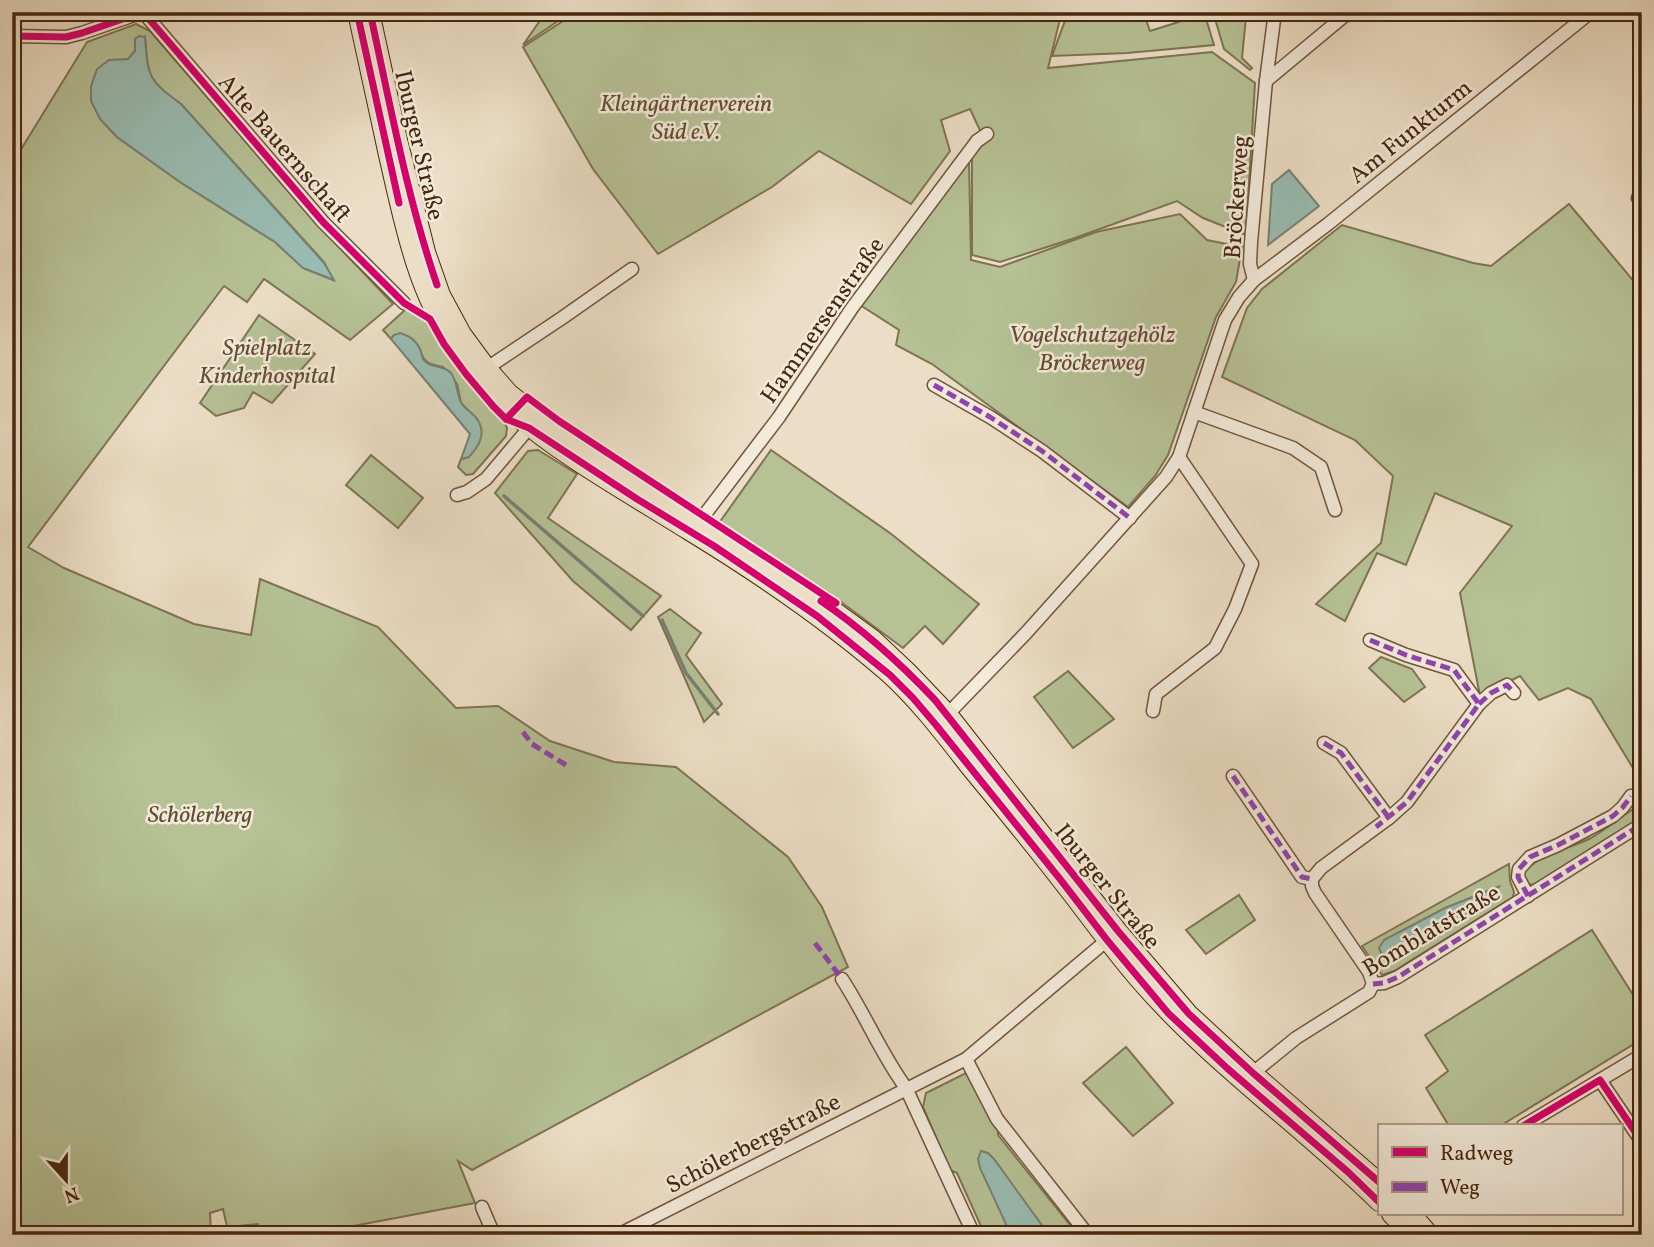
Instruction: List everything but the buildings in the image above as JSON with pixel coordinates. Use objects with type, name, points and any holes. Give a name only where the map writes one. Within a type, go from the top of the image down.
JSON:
[{"type":"main road","name":"Iburger Straße","points":[[357,12],[399,203],[413,254],[429,300],[451,341],[475,376],[498,401],[695,527],[829,607],[873,639],[907,671],[1052,869],[1113,936],[1189,1014],[1378,1181]]},
{"type":"main road","name":"Iburger Straße","points":[[370,12],[426,252],[441,295],[462,334],[534,423]]},
{"type":"main road","name":"Iburger Straße","points":[[1113,936],[1168,1013],[1378,1201]]},
{"type":"main road","points":[[1407,1225],[1430,1235]]},
{"type":"street","name":"Alte Bauernschaft","points":[[12,36],[66,37],[143,12],[323,222],[404,303]]},
{"type":"street","name":"Bröckerweg","points":[[942,720],[1130,518],[1166,477],[1178,457],[1226,320],[1239,297],[1254,280],[1250,264],[1251,242],[1275,12]]},
{"type":"street","points":[[1266,81],[1349,12]]},
{"type":"street","name":"Am Funkturm","points":[[1254,280],[1328,224],[1591,12]]},
{"type":"street","name":"Hammersenstraße","points":[[695,527],[779,417],[852,309],[977,141],[987,134]]},
{"type":"street","points":[[487,368],[632,268]]},
{"type":"street","points":[[934,385],[1042,451],[1130,518]]},
{"type":"street","points":[[1194,412],[1293,448],[1321,467],[1335,510]]},
{"type":"street","points":[[457,495],[467,492],[486,479],[534,423]]},
{"type":"street","points":[[1153,711],[1156,694],[1215,648],[1235,609],[1252,564],[1178,457]]},
{"type":"street","points":[[1370,640],[1454,670],[1479,704]]},
{"type":"street","points":[[1373,984],[1369,972],[1315,893],[1312,879],[1321,868],[1407,802],[1479,704],[1491,693],[1507,685],[1514,692]]},
{"type":"street","points":[[1324,743],[1341,754],[1389,818]]},
{"type":"street","points":[[1233,776],[1302,877],[1312,879]]},
{"type":"street","name":"Bomblatstraße","points":[[1528,896],[1518,877],[1519,869],[1530,857],[1614,816],[1631,796]]},
{"type":"street","name":"Bomblatstraße","points":[[1253,1073],[1296,1038],[1369,992],[1373,984],[1398,977],[1642,824]]},
{"type":"street","name":"Schölerbergstraße","points":[[618,1235],[966,1059],[1113,936]]},
{"type":"street","points":[[842,979],[891,1068],[906,1088],[974,1235]]},
{"type":"street","points":[[1526,1124],[1642,1055]]},
{"type":"street","points":[[966,1059],[997,1119],[1088,1235]]},
{"type":"street","points":[[1600,1080],[1642,1142]]},
{"type":"street","points":[[482,1207],[494,1235]]},
{"type":"green space","points":[[546,12],[571,12],[523,45]]},
{"type":"green space","name":"Kleingärtnerverein Süd e.V.","points":[[577,12],[1077,12],[1060,19],[1048,68],[1212,52],[1255,83],[1246,235],[1203,218],[1177,201],[1000,262],[972,255],[972,155],[985,141],[970,109],[941,120],[950,151],[911,204],[819,151],[772,187],[658,254],[593,169],[523,47]]},
{"type":"green space","points":[[1082,12],[1148,12],[1144,14],[1150,31],[1185,20],[1183,12],[1204,12],[1214,45],[1052,56],[1066,18]]},
{"type":"green space","points":[[1213,12],[1219,12],[1220,16],[1246,17],[1242,58],[1252,68],[1250,70],[1224,49]]},
{"type":"green space","name":"Schölerberg","points":[[136,24],[150,31],[319,226],[393,304],[350,340],[264,279],[247,302],[224,286],[28,547],[64,568],[194,624],[251,635],[260,579],[378,627],[456,708],[498,706],[550,741],[614,762],[676,767],[788,857],[822,907],[848,967],[472,1170],[458,1161],[475,1203],[343,1228],[334,1235],[259,1235],[258,1224],[227,1227],[223,1209],[210,1213],[211,1235],[12,1235],[12,164],[87,42]],"holes":[[[145,37],[149,69],[156,83],[181,104],[324,262],[333,280],[303,268],[275,242],[180,182],[117,137],[100,119],[109,60],[128,60]]]},
{"type":"green space","name":"Vogelschutzgehölz Bröckerweg","points":[[969,160],[971,260],[1000,267],[1096,232],[1180,214],[1207,240],[1242,247],[1236,282],[1216,317],[1168,455],[1155,476],[1128,507],[932,364],[896,345],[899,330],[860,305]]},
{"type":"green space","points":[[1569,204],[1642,291],[1642,783],[1591,699],[1568,688],[1539,700],[1520,676],[1480,696],[1460,593],[1512,526],[1435,493],[1406,565],[1377,553],[1345,621],[1316,604],[1381,543],[1393,476],[1355,440],[1222,377],[1247,308],[1262,289],[1342,225],[1491,266]]},
{"type":"green space","points":[[406,309],[425,320],[463,376],[504,421],[507,428],[506,436],[473,474],[466,475],[458,467],[461,459],[469,457],[478,420],[461,403],[457,384],[443,367],[427,362],[419,347],[394,335],[391,339],[383,330]]},
{"type":"green space","name":"Spielplatz Kinderhospital","points":[[259,315],[315,354],[272,403],[253,392],[244,408],[216,416],[200,403]]},
{"type":"green space","points":[[538,450],[577,474],[548,518],[661,596],[631,630],[573,581],[495,493],[528,451]]},
{"type":"green space","points":[[771,450],[890,533],[979,604],[943,644],[925,626],[903,648],[829,593],[719,523]]},
{"type":"green space","points":[[371,455],[423,498],[398,528],[346,485]]},
{"type":"green space","points":[[670,609],[701,633],[686,655],[722,704],[704,722],[658,617]]},
{"type":"green space","points":[[1381,657],[1412,669],[1425,687],[1404,702],[1369,668]]},
{"type":"green space","points":[[1068,671],[1114,719],[1073,748],[1034,697]]},
{"type":"green space","points":[[1642,803],[1642,820],[1536,885],[1528,884],[1523,875],[1536,862],[1591,838]]},
{"type":"green space","points":[[1509,864],[1513,897],[1394,971],[1382,975],[1362,946]]},
{"type":"green space","points":[[1239,895],[1255,920],[1206,954],[1186,930]]},
{"type":"green space","points":[[1592,930],[1642,1009],[1642,1039],[1503,1124],[1448,1124],[1426,1088],[1448,1071],[1425,1035]]},
{"type":"green space","points":[[1126,1047],[1173,1103],[1133,1136],[1083,1083]]},
{"type":"green space","points":[[966,1073],[998,1128],[998,1135],[1078,1235],[985,1235],[957,1173],[950,1170],[923,1107],[926,1093]]},
{"type":"water","points":[[139,36],[145,37],[147,61],[156,83],[181,104],[324,263],[334,280],[303,268],[275,242],[180,182],[117,137],[100,119],[91,101],[91,86],[97,69],[109,60],[128,59],[135,51],[135,39]]},
{"type":"water","points":[[1289,170],[1319,206],[1268,245],[1272,184]]},
{"type":"water","points":[[400,333],[416,343],[426,362],[451,373],[462,404],[480,424],[482,434],[469,457],[461,459],[470,434],[391,339]]},
{"type":"water","points":[[1500,886],[1452,925],[1399,954],[1387,956],[1381,953],[1379,948],[1384,940],[1445,908]]},
{"type":"water","points":[[981,1151],[994,1159],[1049,1235],[1011,1235],[980,1168],[978,1159]]},
{"type":"waterway","points":[[504,496],[643,616]]},
{"type":"waterway","points":[[662,620],[686,673],[718,714]]},
{"type":"marked path","points":[[934,385],[1042,451],[1130,518]]},
{"type":"marked path","points":[[1370,640],[1454,670],[1479,704],[1407,802],[1376,827]]},
{"type":"marked path","points":[[1479,704],[1491,693],[1507,685],[1514,693]]},
{"type":"marked path","points":[[523,732],[532,744],[566,765]]},
{"type":"marked path","points":[[1324,743],[1341,753],[1389,818]]},
{"type":"marked path","points":[[1233,776],[1302,877],[1312,879]]},
{"type":"marked path","points":[[1528,896],[1518,877],[1519,869],[1530,857],[1613,816],[1631,796]]},
{"type":"marked path","points":[[1373,984],[1398,977],[1642,824]]},
{"type":"marked path","points":[[815,943],[842,979]]},
{"type":"cycle path","points":[[143,12],[323,222],[404,303],[430,319],[466,374],[506,419],[529,428],[714,546],[817,616],[890,675],[936,725],[1168,1013],[1378,1201]]},
{"type":"cycle path","points":[[12,36],[66,37],[143,12]]},
{"type":"cycle path","points":[[357,12],[399,203]]},
{"type":"cycle path","points":[[370,12],[408,184],[437,285]]},
{"type":"cycle path","points":[[506,419],[527,397],[559,421],[836,603]]},
{"type":"cycle path","points":[[821,601],[881,648],[935,700],[1118,931],[1189,1014],[1378,1181]]},
{"type":"cycle path","points":[[1526,1124],[1600,1080],[1642,1142]]}]
